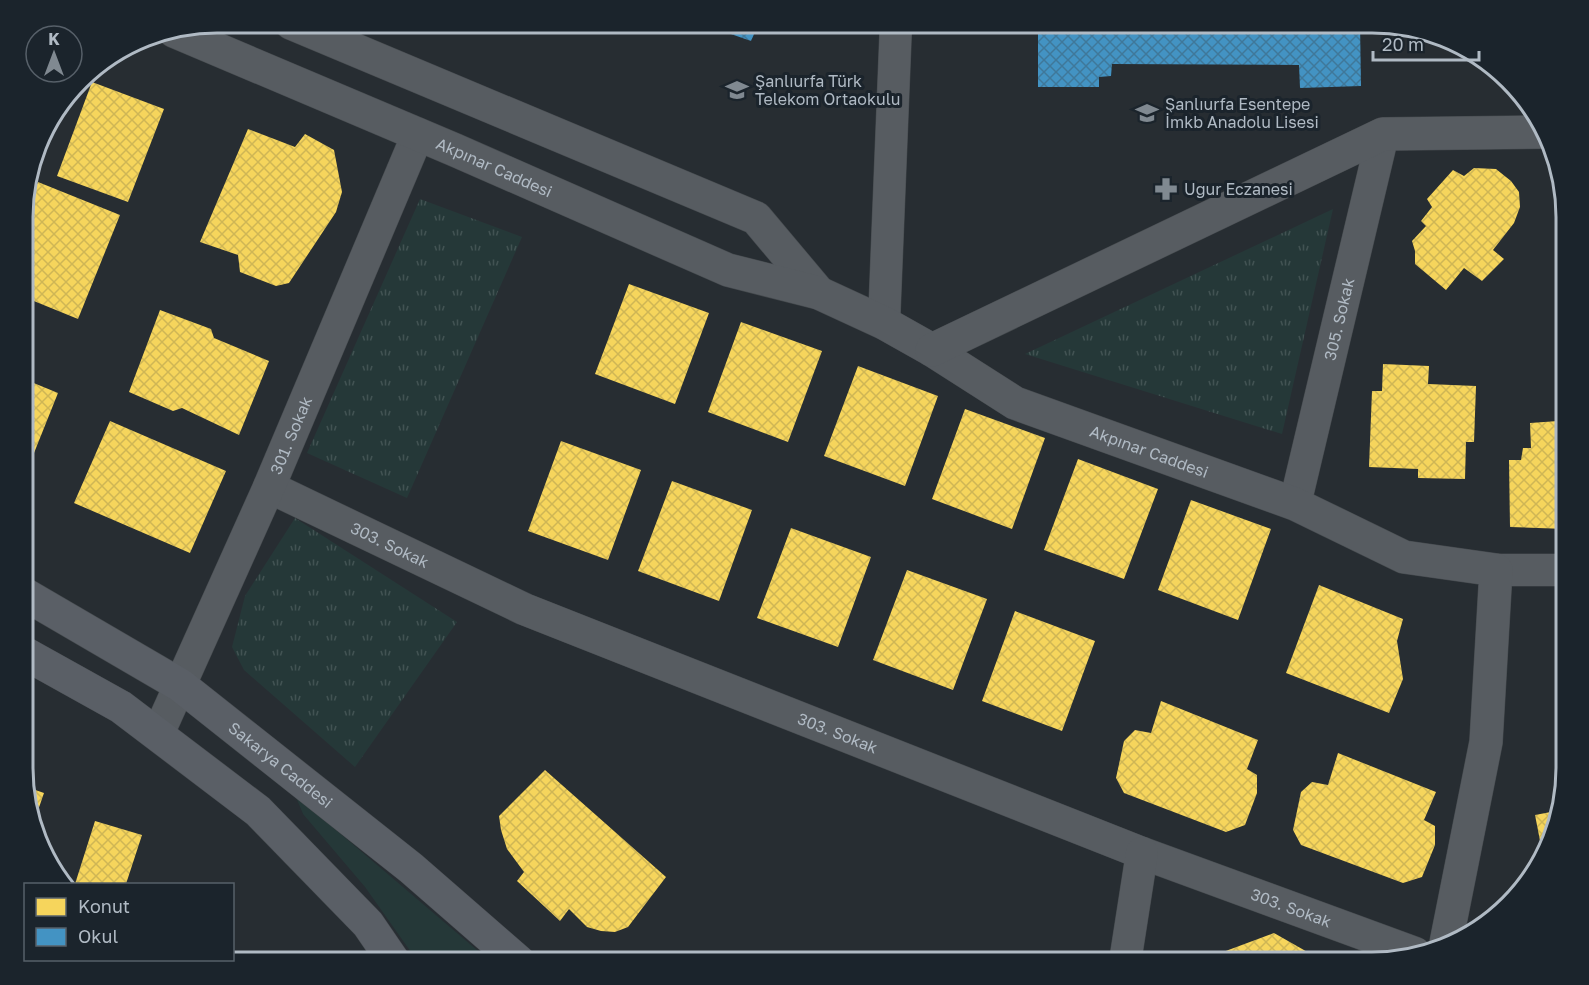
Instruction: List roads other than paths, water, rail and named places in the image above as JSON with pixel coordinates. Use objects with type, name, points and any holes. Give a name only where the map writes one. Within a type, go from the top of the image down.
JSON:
[{"type":"main road","name":"Sakarya Caddesi","points":[[33,599],[180,685],[411,868],[508,952]]},
{"type":"main road","points":[[33,658],[121,707],[258,811],[368,924],[387,952]]},
{"type":"street","name":"Akpınar Caddesi","points":[[317,33],[756,218],[819,293]]},
{"type":"street","points":[[884,323],[896,33]]},
{"type":"street","name":"Akpınar Caddesi","points":[[186,36],[418,134],[728,270],[819,293],[884,323],[932,350],[1015,403],[1295,504],[1404,557],[1496,570]]},
{"type":"street","points":[[932,350],[1383,134],[1535,132]]},
{"type":"street","name":"301. Sokak","points":[[158,734],[269,487],[418,134]]},
{"type":"street","name":"305. Sokak","points":[[1295,504],[1383,134]]},
{"type":"street","name":"303. Sokak","points":[[269,487],[524,609],[1142,853],[1403,949]]},
{"type":"street","points":[[1447,936],[1486,742],[1496,570],[1556,570]]},
{"type":"street","points":[[1127,952],[1142,853]]},
{"type":"place","name":"Şanlıurfa Türk Telekom Ortaokulu","points":[[737,90]]},
{"type":"place","name":"Şanlıurfa Esentepe İmkb Anadolu Lisesi","points":[[1147,113]]},
{"type":"place","name":"Ugur Eczanesi","points":[[1166,189]]}]
